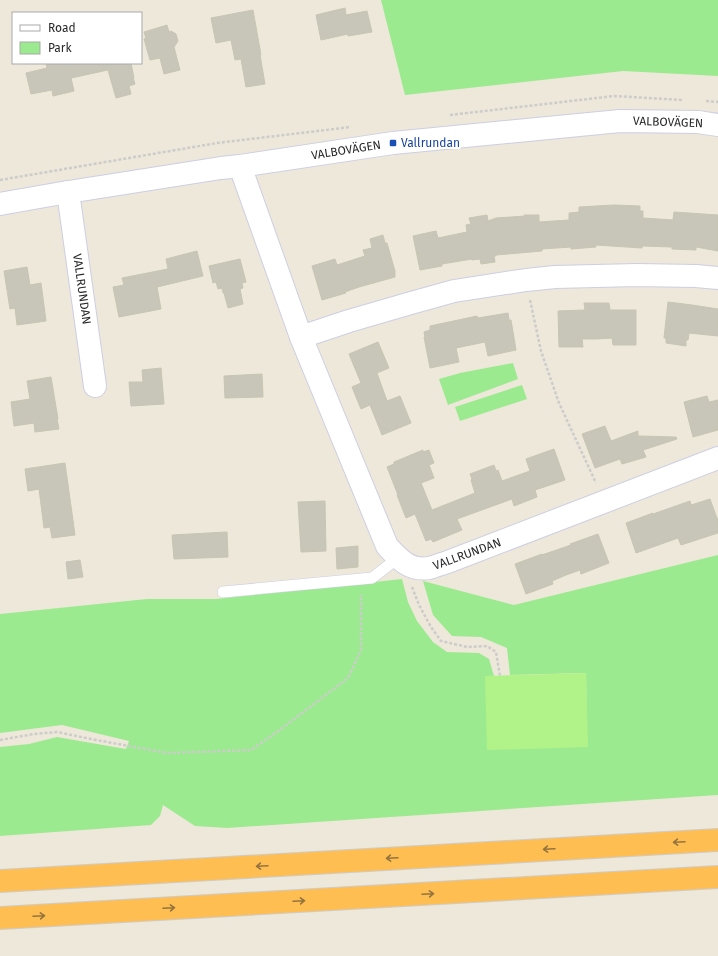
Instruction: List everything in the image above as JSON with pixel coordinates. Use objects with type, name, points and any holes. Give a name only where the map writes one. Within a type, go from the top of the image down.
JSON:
[{"type":"highway","points":[[0,880],[718,840]]},
{"type":"highway","points":[[0,918],[718,877]]},
{"type":"street","name":"VALBOVÄGEN","points":[[0,204],[221,168],[393,143],[620,120],[698,122],[718,125]]},
{"type":"street","points":[[240,166],[301,337],[387,546],[401,560]]},
{"type":"street","name":"VALLRUNDAN","points":[[68,192],[95,386]]},
{"type":"street","points":[[301,337],[349,321],[454,291],[526,280],[556,277],[637,275],[718,278]]},
{"type":"street","name":"VALLRUNDAN","points":[[401,560],[410,566],[429,568],[718,458]]},
{"type":"lane","points":[[223,592],[361,580],[372,578],[401,560]]},
{"type":"path","points":[[0,180],[29,175]]},
{"type":"path","points":[[526,280],[541,351],[559,403],[605,502]]},
{"type":"path","points":[[401,560],[418,606],[441,641],[467,647],[487,646],[496,652],[500,676]]},
{"type":"path","points":[[0,740],[34,734],[57,732],[167,753],[251,750],[278,732],[348,678],[361,650],[361,580]]},
{"type":"green space","points":[[381,0],[718,0],[718,76],[623,71],[405,95]]},
{"type":"green space","points":[[513,363],[518,379],[448,405],[439,379],[460,373]]},
{"type":"green space","points":[[522,385],[527,399],[460,421],[455,407]]},
{"type":"green space","points":[[718,555],[718,795],[227,828],[195,826],[163,805],[160,816],[151,825],[0,836],[0,747],[29,744],[57,737],[126,749],[129,741],[62,725],[0,733],[0,614],[147,599],[216,599],[402,579],[408,602],[417,621],[433,642],[447,652],[479,653],[489,659],[494,676],[485,676],[587,747],[586,673],[510,675],[507,648],[481,637],[452,636],[433,615],[423,581],[514,605]]},
{"type":"green space","points":[[586,673],[588,747],[487,750],[485,676]]},
{"type":"building","points":[[345,8],[346,15],[367,11],[372,32],[348,36],[348,34],[321,40],[316,15]]},
{"type":"building","points":[[253,10],[265,84],[246,87],[241,59],[235,60],[231,40],[216,43],[211,18]]},
{"type":"building","points":[[167,25],[169,32],[171,31],[176,34],[178,41],[174,47],[180,70],[164,74],[160,58],[150,60],[144,39],[146,38],[144,32]]},
{"type":"building","points":[[46,64],[131,64],[135,84],[129,86],[131,94],[116,98],[108,70],[71,78],[74,91],[53,96],[52,90],[31,94],[26,73],[47,68]]},
{"type":"building","points":[[614,205],[640,206],[640,211],[643,211],[643,218],[673,220],[674,212],[718,215],[718,251],[696,247],[696,250],[672,249],[672,247],[642,246],[642,248],[596,245],[596,247],[542,249],[542,251],[496,255],[494,256],[495,262],[481,264],[480,259],[472,259],[442,264],[442,266],[420,270],[413,236],[436,231],[438,238],[467,232],[466,225],[471,224],[469,218],[487,215],[488,221],[496,218],[525,216],[524,215],[539,215],[539,222],[569,220],[569,213],[579,212],[579,207]]},
{"type":"building","points":[[383,235],[385,243],[387,243],[395,271],[395,277],[359,287],[345,292],[346,293],[322,300],[312,266],[335,259],[337,265],[365,256],[363,250],[372,248],[370,239]]},
{"type":"building","points":[[197,251],[203,276],[157,287],[161,309],[119,317],[113,287],[124,285],[122,278],[168,269],[166,259]]},
{"type":"building","points":[[240,259],[246,282],[242,283],[243,288],[240,289],[243,304],[228,308],[222,288],[218,289],[216,282],[213,283],[209,266]]},
{"type":"building","points":[[27,267],[30,285],[41,283],[46,321],[17,325],[15,308],[10,309],[4,271]]},
{"type":"building","points":[[668,302],[718,309],[718,336],[689,333],[688,340],[686,340],[686,346],[666,343],[666,338],[664,338]]},
{"type":"building","points":[[584,303],[609,303],[610,310],[636,310],[636,345],[613,345],[612,338],[582,339],[583,347],[559,347],[558,311],[585,310]]},
{"type":"building","points":[[508,313],[509,320],[511,320],[516,350],[488,356],[485,342],[456,348],[459,362],[430,368],[424,332],[430,330],[430,326],[477,316],[478,318]]},
{"type":"building","points":[[378,342],[389,368],[377,373],[387,401],[400,396],[411,423],[382,435],[370,405],[361,409],[356,397],[352,387],[361,383],[349,354]]},
{"type":"building","points":[[161,368],[164,404],[131,406],[129,382],[143,382],[142,370]]},
{"type":"building","points":[[262,374],[263,397],[225,398],[224,376]]},
{"type":"building","points":[[51,377],[59,429],[35,432],[34,423],[14,426],[11,402],[30,399],[27,381]]},
{"type":"building","points":[[707,396],[709,402],[718,400],[718,430],[693,437],[684,402]]},
{"type":"building","points":[[605,426],[611,441],[638,431],[638,436],[676,437],[677,439],[643,450],[646,457],[622,464],[620,459],[595,468],[582,434]]},
{"type":"building","points":[[554,449],[565,480],[535,490],[537,497],[514,506],[512,499],[457,519],[462,530],[433,542],[431,539],[426,541],[415,514],[406,518],[387,467],[394,464],[394,462],[423,450],[423,452],[429,450],[434,463],[429,465],[434,478],[421,483],[432,510],[475,493],[470,474],[494,465],[496,471],[498,470],[502,481],[530,471],[526,459]]},
{"type":"building","points":[[65,463],[75,535],[52,538],[50,527],[44,528],[39,489],[28,491],[25,469]]},
{"type":"building","points":[[710,499],[718,521],[718,533],[681,545],[678,538],[636,553],[626,523],[690,501],[691,505]]},
{"type":"building","points":[[325,501],[326,551],[301,552],[298,502]]},
{"type":"building","points":[[227,532],[228,557],[174,559],[172,535]]},
{"type":"building","points":[[598,534],[609,563],[581,574],[580,570],[566,575],[552,581],[553,584],[526,594],[515,564]]},
{"type":"building","points":[[358,546],[358,567],[337,569],[336,548]]},
{"type":"building","points":[[80,560],[83,577],[68,579],[66,562]]},
{"type":"place","name":"Vallrundan","points":[[393,143]]}]
